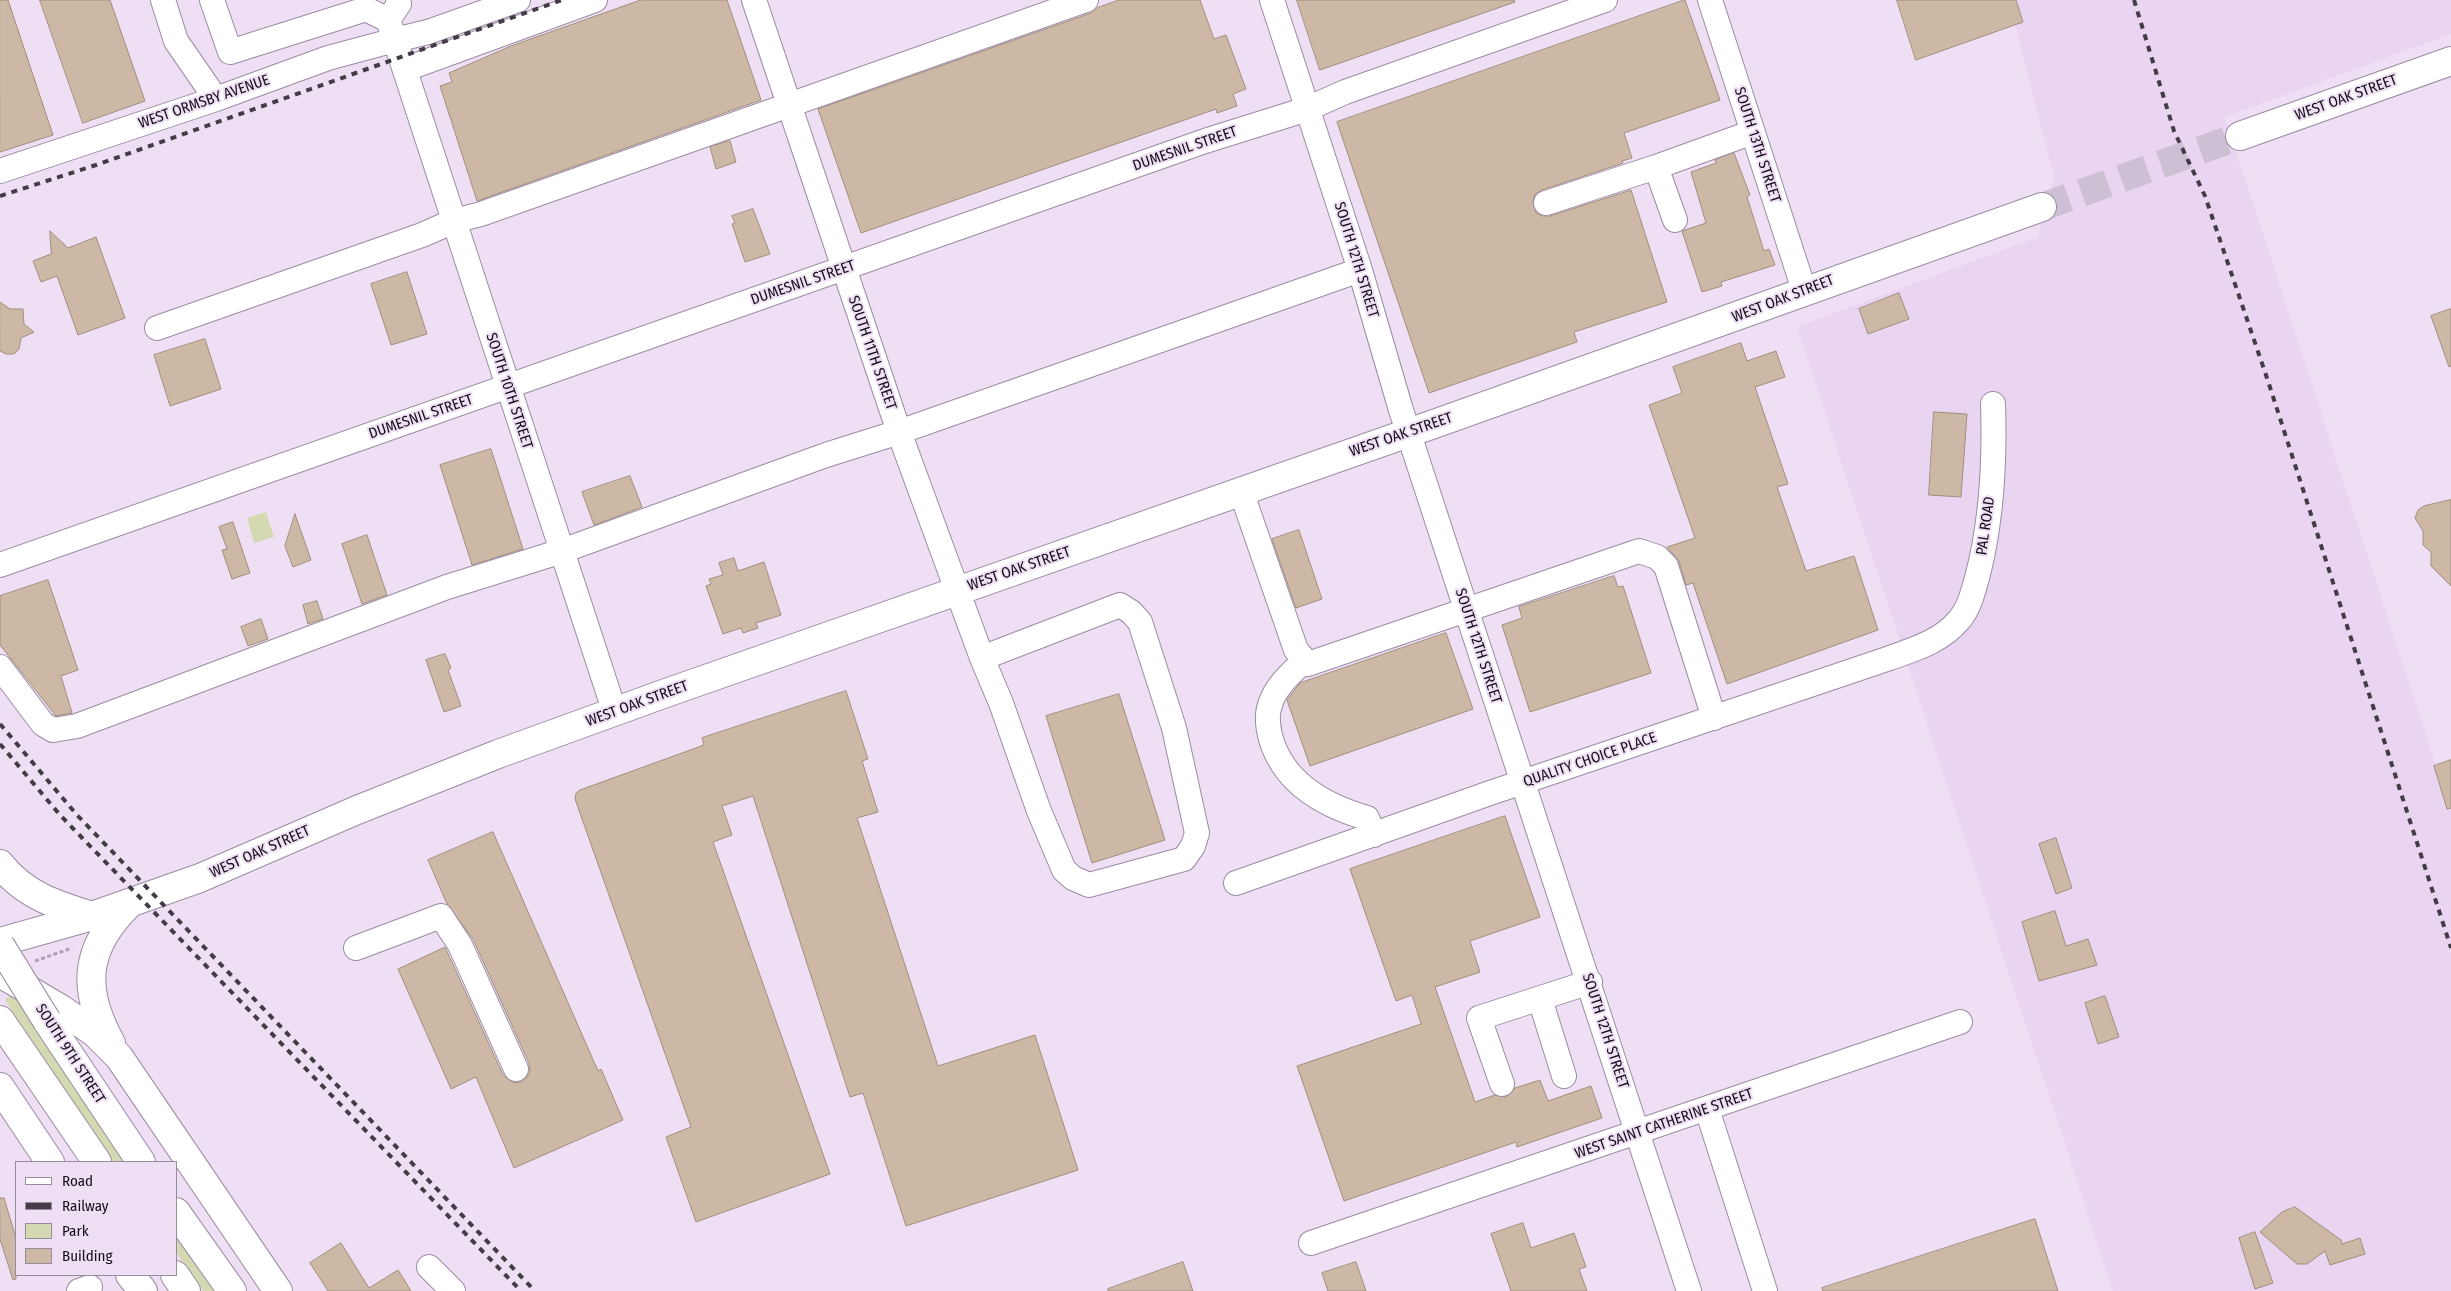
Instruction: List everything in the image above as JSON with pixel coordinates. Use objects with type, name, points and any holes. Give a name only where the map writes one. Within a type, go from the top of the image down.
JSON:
[{"type":"main road","name":"WEST OAK STREET","points":[[2240,136],[2451,60]]},
{"type":"main road","name":"WEST OAK STREET","points":[[0,943],[92,916],[235,864],[265,848],[498,754],[1752,312],[1804,290],[2042,207]]},
{"type":"main road","points":[[0,864],[9,875],[33,895],[92,916]]},
{"type":"main road","points":[[133,900],[112,920],[101,940],[92,966],[90,990],[97,1018],[118,1057],[278,1291]]},
{"type":"main road","name":"SOUTH 9TH STREET","points":[[0,943],[48,1021],[140,1161]]},
{"type":"main road","points":[[0,973],[61,1009],[95,1033],[118,1057]]},
{"type":"main road","points":[[0,1020],[95,1161]]},
{"type":"main road","points":[[0,1087],[49,1161]]},
{"type":"main road","points":[[178,1215],[232,1291]]},
{"type":"main road","points":[[131,1276],[143,1291]]},
{"type":"main road","points":[[176,1276],[186,1291]]},
{"type":"street","points":[[163,0],[176,41],[216,99]]},
{"type":"street","points":[[212,0],[230,52],[364,5],[394,20],[406,69],[595,0]]},
{"type":"street","name":"WEST ORMSBY AVENUE","points":[[7,169],[216,99],[328,58],[394,20],[428,32],[518,0]]},
{"type":"street","name":"SOUTH 11TH STREET","points":[[754,0],[899,432],[956,591],[982,658],[1001,703],[1039,811],[1064,870],[1073,878],[1090,885],[1184,859],[1193,846],[1197,833],[1174,728],[1140,622],[1131,612],[1120,605],[982,658]]},
{"type":"street","points":[[157,328],[422,235],[454,221],[491,211],[1086,0]]},
{"type":"street","name":"SOUTH 12TH STREET","points":[[1272,0],[1360,270],[1408,433],[1590,982],[1689,1291]]},
{"type":"street","name":"DUMESNIL STREET","points":[[0,565],[1218,137],[1307,109],[1345,92],[1605,0]]},
{"type":"street","name":"SOUTH 13TH STREET","points":[[1710,0],[1804,290]]},
{"type":"street","name":"SOUTH 10TH STREET","points":[[406,69],[614,713]]},
{"type":"street","points":[[1546,203],[1656,167],[1753,132]]},
{"type":"street","points":[[1656,167],[1675,220]]},
{"type":"street","points":[[0,667],[43,724],[53,730],[77,726],[428,594],[562,551],[826,455],[899,432],[1360,270]]},
{"type":"street","name":"PAL ROAD","points":[[1942,635],[1960,619],[1972,596],[1981,563],[1990,503],[1994,442],[1993,404]]},
{"type":"street","points":[[1241,491],[1296,650],[1308,664],[1639,551],[1657,557],[1666,566],[1714,718]]},
{"type":"street","name":"QUALITY CHOICE PLACE","points":[[1236,883],[1903,653],[1942,635]]},
{"type":"street","points":[[1305,660],[1284,680],[1270,705],[1267,727],[1275,753],[1289,774],[1300,786],[1346,812],[1367,818],[1374,835]]},
{"type":"street","points":[[356,948],[441,916],[460,946],[516,1069]]},
{"type":"street","points":[[1502,1084],[1479,1018],[1590,982]]},
{"type":"street","points":[[1540,999],[1564,1076]]},
{"type":"street","name":"WEST SAINT CATHERINE STREET","points":[[1311,1243],[1960,1022]]},
{"type":"street","points":[[1708,1109],[1765,1291]]},
{"type":"street","points":[[429,1267],[453,1291]]},
{"type":"path","points":[[30,962],[77,946]]},
{"type":"shaded area","points":[[2009,0],[2451,0],[2451,34],[2225,117],[2451,812],[2451,1291],[2113,1291],[1797,327],[2038,237],[2054,177]]},
{"type":"green space","points":[[266,512],[274,537],[254,543],[247,518]]},
{"type":"green space","points":[[10,995],[24,1004],[129,1161],[112,1161],[5,1000]]},
{"type":"green space","points":[[178,1231],[220,1291],[203,1291],[178,1255]]},
{"type":"building","points":[[0,0],[8,0],[53,135],[0,152]]},
{"type":"building","points":[[40,0],[110,0],[145,101],[83,123]]},
{"type":"building","points":[[641,0],[727,0],[761,100],[477,201],[440,86],[452,82],[449,73],[511,46]]},
{"type":"building","points":[[1119,0],[1200,0],[1214,39],[1226,35],[1246,89],[1233,94],[1237,106],[1217,113],[1216,109],[861,233],[818,109],[1091,13],[1097,8]]},
{"type":"building","points":[[1297,0],[1514,0],[1515,2],[1320,70]]},
{"type":"building","points":[[1685,0],[1720,100],[1624,133],[1632,158],[1622,161],[1623,163],[1542,190],[1535,194],[1533,201],[1536,213],[1550,216],[1631,190],[1667,302],[1574,332],[1577,342],[1429,393],[1337,122]]},
{"type":"building","points":[[1897,0],[2016,0],[2023,22],[1916,60]]},
{"type":"building","points":[[730,141],[736,162],[716,169],[710,147]]},
{"type":"building","points":[[1734,153],[1750,195],[1747,197],[1764,251],[1769,249],[1775,265],[1721,282],[1722,286],[1702,292],[1682,231],[1706,223],[1691,172],[1716,163],[1715,160]]},
{"type":"building","points":[[753,209],[770,254],[745,262],[732,224],[735,223],[732,216]]},
{"type":"building","points":[[50,231],[68,248],[96,237],[125,318],[78,335],[57,276],[41,282],[33,261],[51,254]]},
{"type":"building","points":[[407,272],[427,334],[391,345],[371,284]]},
{"type":"building","points":[[1899,293],[1909,319],[1868,334],[1859,309]]},
{"type":"building","points":[[0,302],[10,309],[23,309],[24,324],[34,332],[21,338],[19,349],[14,354],[6,354],[0,351]]},
{"type":"building","points":[[2451,309],[2451,366],[2449,367],[2431,316]]},
{"type":"building","points":[[205,339],[221,389],[170,406],[154,355]]},
{"type":"building","points":[[1741,343],[1747,361],[1776,351],[1785,377],[1755,387],[1788,484],[1777,487],[1806,571],[1854,556],[1878,630],[1727,684],[1693,583],[1686,585],[1679,561],[1667,547],[1695,538],[1649,405],[1682,393],[1673,367]]},
{"type":"building","points":[[1934,412],[1967,414],[1961,497],[1929,495]]},
{"type":"building","points":[[491,449],[523,549],[472,565],[440,465]]},
{"type":"building","points":[[630,476],[642,507],[594,525],[582,492]]},
{"type":"building","points":[[2451,500],[2451,586],[2431,566],[2431,552],[2423,545],[2423,531],[2415,518],[2418,510],[2424,506]]},
{"type":"building","points":[[295,514],[311,560],[293,567],[285,546]]},
{"type":"building","points":[[233,522],[250,573],[232,579],[222,550],[227,549],[219,527]]},
{"type":"building","points":[[1299,530],[1322,599],[1296,608],[1272,539]]},
{"type":"building","points":[[367,535],[387,595],[362,604],[342,544]]},
{"type":"building","points":[[734,558],[738,571],[764,562],[781,615],[756,623],[758,628],[743,633],[741,628],[723,634],[706,586],[711,584],[709,579],[723,575],[719,563]]},
{"type":"building","points":[[1614,576],[1618,587],[1623,586],[1651,673],[1530,712],[1502,625],[1522,618],[1519,607]]},
{"type":"building","points":[[48,580],[78,670],[61,676],[72,713],[56,716],[0,645],[0,596]]},
{"type":"building","points":[[317,601],[323,619],[308,624],[303,605]]},
{"type":"building","points":[[261,619],[268,639],[248,646],[241,627]]},
{"type":"building","points":[[1446,633],[1473,709],[1310,766],[1287,700],[1300,683]]},
{"type":"building","points":[[445,654],[451,668],[448,670],[461,706],[444,712],[426,660]]},
{"type":"building","points":[[846,691],[868,759],[862,761],[878,812],[857,818],[938,1066],[1035,1035],[1078,1170],[906,1226],[863,1093],[850,1097],[753,796],[722,806],[732,835],[713,842],[830,1174],[696,1222],[666,1137],[691,1127],[575,799],[576,793],[704,745],[702,738]]},
{"type":"building","points":[[1119,694],[1165,840],[1092,863],[1046,716]]},
{"type":"building","points":[[2451,760],[2451,808],[2447,809],[2434,766]]},
{"type":"building","points":[[1505,816],[1540,917],[1470,941],[1480,972],[1435,987],[1475,1102],[1495,1095],[1506,1097],[1515,1088],[1540,1080],[1548,1101],[1591,1086],[1602,1118],[1517,1147],[1516,1142],[1344,1201],[1297,1066],[1421,1024],[1412,995],[1396,1001],[1350,869]]},
{"type":"building","points":[[493,832],[598,1071],[601,1069],[623,1120],[514,1168],[476,1077],[451,1089],[398,969],[445,947],[503,1075],[514,1083],[521,1082],[527,1077],[530,1071],[529,1063],[473,939],[447,904],[428,860]]},
{"type":"building","points":[[2056,838],[2072,888],[2056,894],[2039,844]]},
{"type":"building","points":[[2055,911],[2066,946],[2088,939],[2097,965],[2039,981],[2022,922]]},
{"type":"building","points":[[2105,996],[2119,1037],[2098,1044],[2085,1003]]},
{"type":"building","points":[[0,1198],[4,1198],[15,1235],[16,1279],[13,1280],[0,1239]]},
{"type":"building","points":[[2295,1207],[2341,1240],[2342,1244],[2360,1238],[2365,1254],[2330,1265],[2325,1251],[2307,1264],[2297,1264],[2260,1232],[2282,1212]]},
{"type":"building","points":[[2035,1219],[2058,1291],[1823,1291],[1822,1288]]},
{"type":"building","points":[[1523,1223],[1531,1248],[1574,1233],[1586,1267],[1579,1269],[1587,1291],[1511,1291],[1491,1234]]},
{"type":"building","points":[[2255,1232],[2273,1283],[2255,1289],[2239,1238]]},
{"type":"building","points":[[341,1243],[369,1288],[398,1270],[411,1291],[328,1291],[310,1263]]},
{"type":"building","points":[[1183,1262],[1193,1291],[1108,1291],[1108,1289]]},
{"type":"building","points":[[1356,1262],[1366,1291],[1328,1291],[1322,1273]]},
{"type":"tunnel","points":[[2042,207],[2240,136]]},
{"type":"railway","points":[[0,196],[96,165],[562,0]]},
{"type":"railway","points":[[2134,0],[2174,131],[2205,196],[2267,378],[2451,948]]},
{"type":"railway","points":[[0,724],[77,815],[535,1291]]},
{"type":"railway","points":[[0,744],[60,815],[521,1291]]}]
